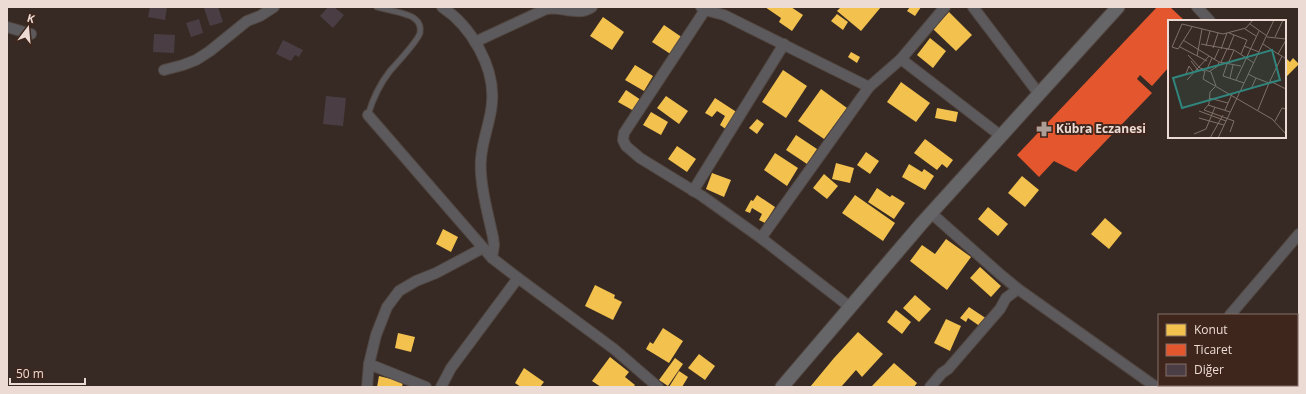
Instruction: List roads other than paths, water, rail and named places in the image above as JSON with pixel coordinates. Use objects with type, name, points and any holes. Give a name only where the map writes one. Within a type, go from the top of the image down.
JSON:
[{"type":"street","points":[[164,70],[184,65],[210,52],[247,21],[260,16],[274,7]]},
{"type":"street","points":[[443,7],[454,17],[475,42],[489,71],[492,88],[492,103],[480,160],[494,244],[492,258]]},
{"type":"street","points":[[475,42],[546,9],[555,8],[578,12],[588,10],[592,7]]},
{"type":"street","points":[[761,238],[869,87],[901,58],[945,7]]},
{"type":"street","points":[[972,7],[1039,94]]},
{"type":"street","points":[[782,387],[931,213],[1118,7]]},
{"type":"street","points":[[1197,7],[1209,20]]},
{"type":"street","points":[[850,307],[761,238],[693,191],[640,158],[626,146],[623,140],[624,133],[703,8],[727,11],[784,44],[869,87]]},
{"type":"street","points":[[7,27],[31,34]]},
{"type":"street","points":[[693,191],[784,44]]},
{"type":"street","points":[[901,58],[1001,136]]},
{"type":"street","points":[[368,115],[492,258],[614,349],[658,387]]},
{"type":"street","points":[[931,213],[1018,289],[1156,387]]},
{"type":"street","points":[[1231,314],[1299,234]]},
{"type":"street","points":[[367,387],[368,364],[376,335],[387,308],[399,291],[483,248]]},
{"type":"street","points":[[441,387],[451,368],[518,278]]},
{"type":"street","points":[[930,387],[942,373],[948,369],[1000,309],[1006,298],[1018,289]]},
{"type":"street","points":[[368,364],[426,387]]},
{"type":"lane","points":[[368,115],[377,90],[418,37],[420,29],[418,22],[413,17],[377,7]]},
{"type":"place","name":"Kübra Eczanesi","points":[[1044,129]]}]
